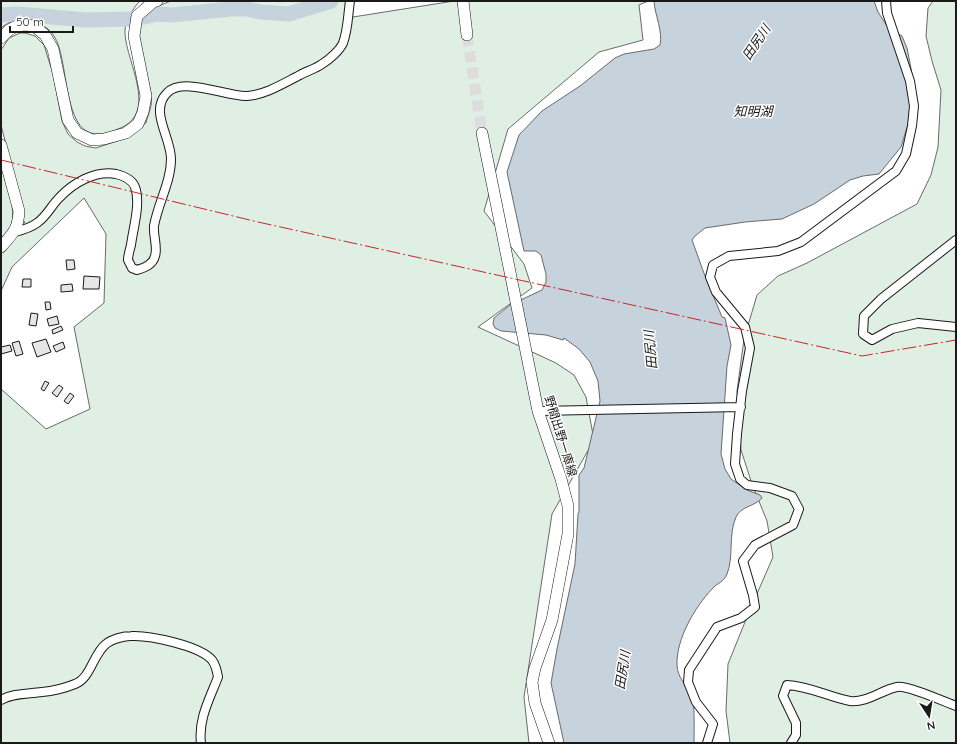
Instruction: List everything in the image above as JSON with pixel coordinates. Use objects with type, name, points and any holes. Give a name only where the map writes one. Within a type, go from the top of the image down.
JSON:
[{"type":"main road","points":[[1,38],[8,30],[16,26],[25,25],[34,26],[45,35],[53,49],[68,120],[77,133],[92,140],[104,139],[126,133],[138,124],[144,112],[146,96],[134,36],[137,16],[153,2],[157,1]]},
{"type":"main road","points":[[463,6],[467,35]]},
{"type":"main road","name":"野間出野一庫線","points":[[482,133],[538,411],[561,479],[568,506],[568,534],[552,620],[535,668],[532,682],[535,703],[549,743]]},
{"type":"main road","points":[[1,145],[19,211],[15,232],[1,247]]},
{"type":"street","points":[[15,232],[27,229],[38,222],[49,212],[59,198],[70,188],[85,178],[111,173],[123,176],[132,181],[136,188],[137,211],[128,259],[132,268],[137,270],[151,264],[155,256],[154,227],[170,174],[170,147],[160,115],[161,102],[168,92],[187,86],[247,96],[263,93],[322,64],[343,44],[350,1]]},
{"type":"street","points":[[707,743],[713,724],[696,702],[688,682],[689,670],[716,627],[741,618],[755,607],[743,561],[755,544],[793,524],[799,509],[792,496],[770,488],[747,485],[740,479],[735,464],[737,434],[742,392],[750,348],[745,327],[716,292],[710,278],[713,265],[729,256],[778,251],[801,242],[896,171],[906,154],[912,126],[914,106],[910,81],[887,13],[886,1]]},
{"type":"street","points":[[956,240],[881,299],[864,316],[863,334],[872,340],[892,329],[918,323],[956,327]]},
{"type":"street","points":[[538,411],[741,407]]},
{"type":"street","points":[[1,700],[8,696],[43,692],[77,683],[83,678],[100,650],[105,644],[112,640],[131,636],[183,644],[200,652],[212,660],[218,676],[206,706],[201,724],[201,743]]},
{"type":"street","points":[[791,743],[796,735],[796,723],[783,696],[787,685],[800,685],[851,701],[862,700],[899,686],[956,706]]},
{"type":"green space","points":[[1,1],[140,1],[130,14],[125,30],[126,42],[139,99],[137,111],[131,121],[118,129],[104,134],[95,134],[84,130],[71,107],[59,46],[54,36],[44,26],[28,19],[16,20],[1,28]]},
{"type":"green space","points":[[171,1],[346,1],[353,17],[454,1],[648,1],[639,5],[643,40],[599,52],[508,129],[484,211],[524,264],[532,288],[478,327],[556,363],[574,375],[586,397],[594,440],[552,514],[524,697],[529,743],[1,743],[1,389],[46,429],[90,409],[74,327],[104,303],[106,234],[84,198],[12,267],[1,291],[1,251],[25,222],[22,220],[22,207],[1,125],[1,50],[9,38],[20,33],[35,36],[44,45],[53,74],[62,121],[68,134],[77,142],[85,146],[96,148],[126,138],[147,122],[151,98],[141,52],[139,29],[142,19],[149,11],[157,6]]},
{"type":"green space","points":[[933,1],[956,1],[956,743],[730,743],[726,711],[728,664],[773,557],[767,521],[752,484],[741,450],[737,391],[744,339],[757,295],[778,276],[807,263],[917,204],[931,175],[938,147],[941,90],[926,36],[928,8]]},
{"type":"green space","points":[[1,164],[11,198],[13,216],[9,231],[1,241]]},
{"type":"water","name":"知明湖","points":[[654,1],[874,1],[878,12],[889,29],[902,36],[907,48],[914,84],[910,118],[901,147],[879,174],[863,176],[850,180],[814,204],[782,219],[745,222],[705,228],[692,240],[722,317],[725,318],[731,345],[727,366],[721,454],[725,469],[731,479],[747,490],[760,495],[762,498],[738,513],[732,531],[730,560],[727,574],[699,605],[683,634],[678,655],[677,669],[693,701],[694,743],[564,743],[551,683],[575,564],[579,512],[579,475],[584,468],[600,401],[598,381],[590,362],[579,349],[564,338],[563,340],[546,335],[501,331],[495,328],[493,324],[494,318],[510,305],[542,290],[546,282],[546,274],[541,255],[536,251],[524,251],[507,172],[519,135],[542,111],[580,86],[615,58],[624,54],[654,49],[660,45],[660,29]]},
{"type":"building","points":[[66,260],[74,260],[75,269],[67,270]]},
{"type":"building","points":[[84,276],[100,277],[99,289],[83,289]]},
{"type":"building","points":[[23,279],[31,279],[31,287],[22,287]]},
{"type":"building","points":[[72,284],[73,291],[61,292],[61,285]]},
{"type":"building","points":[[45,302],[50,302],[51,309],[46,310]]},
{"type":"building","points":[[31,313],[38,314],[36,326],[29,325]]},
{"type":"building","points":[[57,316],[59,324],[49,326],[47,319]]},
{"type":"building","points":[[61,326],[63,330],[53,334],[52,330]]},
{"type":"building","points":[[46,339],[51,352],[37,357],[32,343]]},
{"type":"building","points":[[19,341],[23,354],[16,356],[12,343]]},
{"type":"building","points":[[63,342],[65,348],[56,352],[53,346]]},
{"type":"building","points":[[10,345],[12,351],[1,354],[1,347]]},
{"type":"building","points":[[45,381],[49,383],[44,391],[41,389]]},
{"type":"building","points":[[59,385],[63,388],[57,397],[52,393]]},
{"type":"building","points":[[70,393],[74,396],[68,404],[64,401]]},
{"type":"waterway","points":[[144,17],[158,14],[172,15],[231,9],[247,9],[260,12],[289,14],[331,1]]},
{"type":"waterway","points":[[1,15],[17,14],[86,20],[133,19]]},
{"type":"tunnel","points":[[467,35],[482,133]]},
{"type":"power","points":[[1,160],[258,222],[862,356],[956,340]]},
{"type":"water label","name":"田尻川","points":[[756,42]]},
{"type":"water label","name":"田尻川","points":[[650,350]]},
{"type":"water label","name":"田尻川","points":[[622,670]]}]
